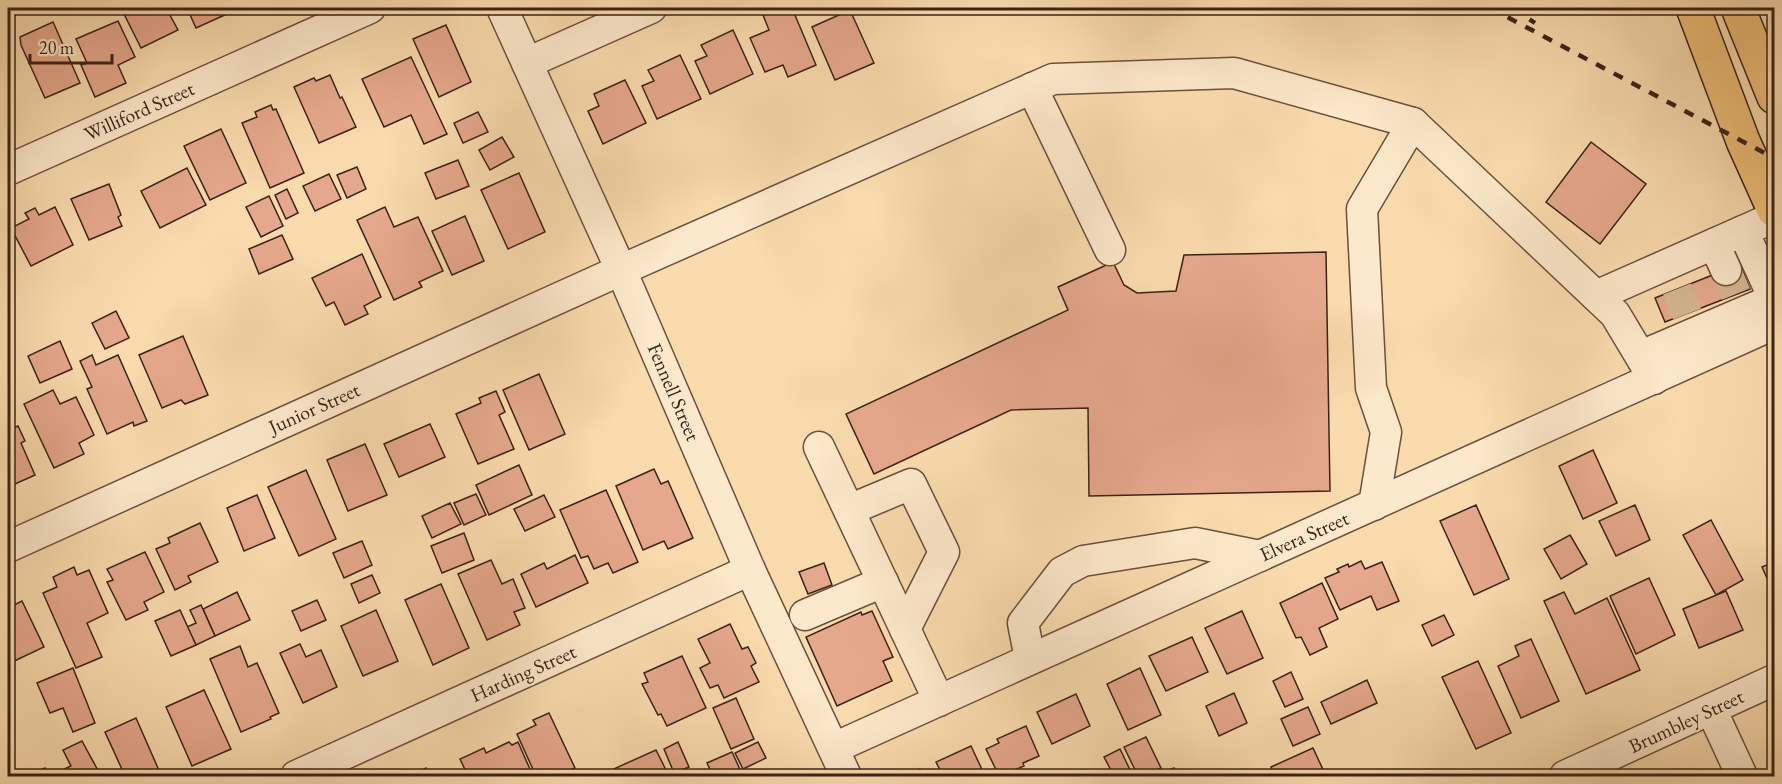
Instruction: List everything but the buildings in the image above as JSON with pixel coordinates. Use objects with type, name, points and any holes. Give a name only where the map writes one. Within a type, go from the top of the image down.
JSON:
[{"type":"main road","points":[[1693,8],[1743,141],[1774,210]]},
{"type":"main road","points":[[1738,8],[1774,97]]},
{"type":"main road","points":[[1762,65],[1774,29]]},
{"type":"street","name":"Williford Street","points":[[8,170],[370,8]]},
{"type":"street","name":"Fennell Street","points":[[502,8],[621,270],[750,570],[846,777]]},
{"type":"street","points":[[527,63],[651,8]]},
{"type":"street","name":"Junior Street","points":[[8,547],[621,270],[1053,79],[1234,73],[1413,123]]},
{"type":"street","points":[[1032,88],[1110,250]]},
{"type":"street","points":[[1374,505],[1386,432],[1371,388],[1362,209],[1413,123],[1615,314],[1647,367]]},
{"type":"street","points":[[1743,231],[1774,218]]},
{"type":"street","points":[[1596,296],[1682,300],[1742,296],[1774,299],[1743,231]]},
{"type":"street","points":[[1742,296],[1743,231]]},
{"type":"street","points":[[1682,300],[1742,296]]},
{"type":"street","name":"Elvera Street","points":[[834,748],[1374,505],[1647,367],[1742,296]]},
{"type":"street","points":[[1647,367],[1682,300]]},
{"type":"street","points":[[819,447],[939,701]]},
{"type":"street","points":[[849,510],[911,484],[944,552],[905,629]]},
{"type":"street","points":[[1030,659],[1023,623],[1062,572],[1083,561],[1195,543],[1260,556]]},
{"type":"street","name":"Harding Street","points":[[296,777],[750,570]]},
{"type":"street","points":[[805,615],[883,582]]},
{"type":"street","name":"Brumbley Street","points":[[1565,777],[1774,680]]},
{"type":"street","points":[[1711,709],[1742,777]]},
{"type":"tunnel","points":[[1726,270],[1736,294]]},
{"type":"tunnel","points":[[1677,289],[1687,314]]},
{"type":"railway","points":[[1490,8],[1774,158]]},
{"type":"railway","points":[[1513,8],[1535,23]]}]
